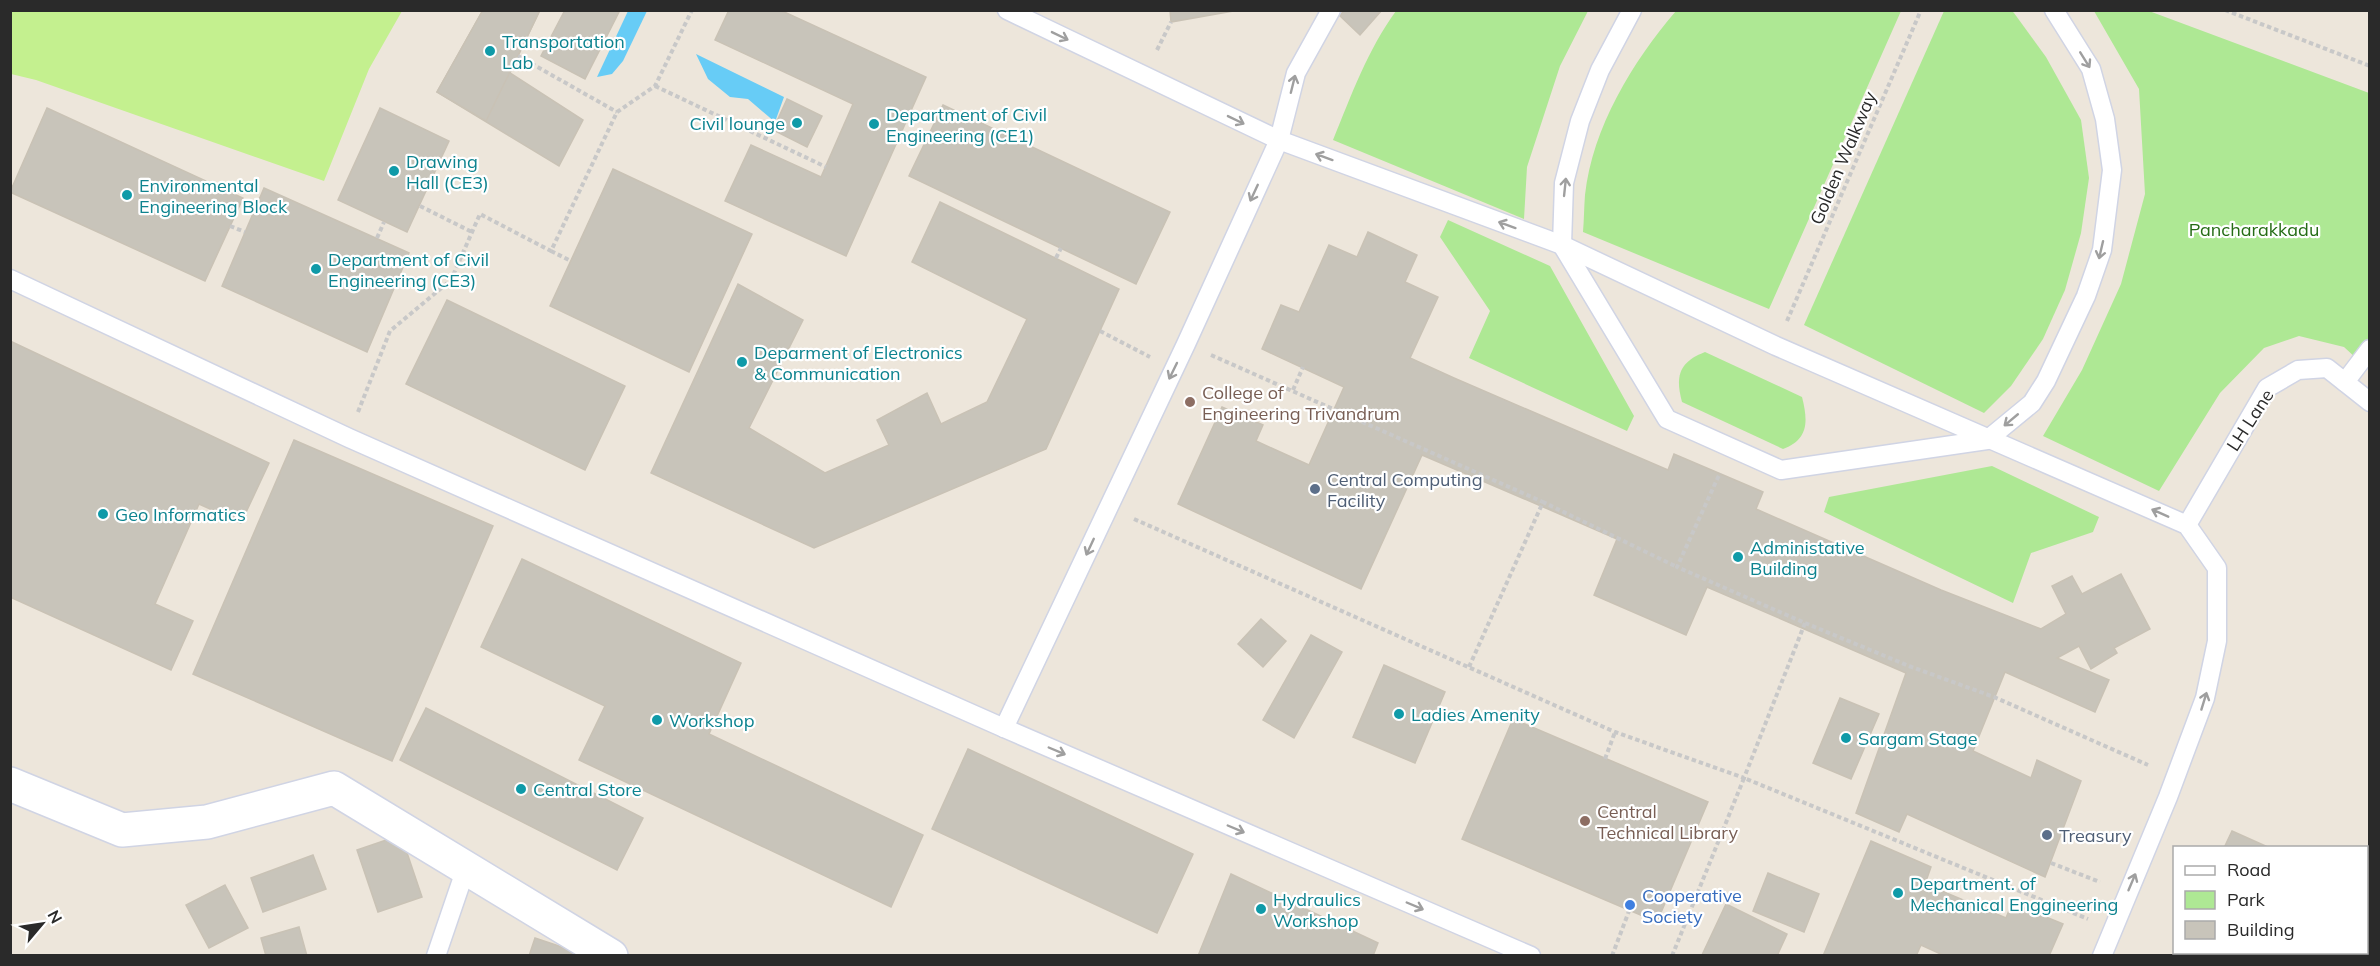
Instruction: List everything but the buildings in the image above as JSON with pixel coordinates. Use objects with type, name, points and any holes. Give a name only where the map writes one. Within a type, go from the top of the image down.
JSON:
[{"type":"street","points":[[10,784],[122,830],[207,822],[334,788],[611,956]]},
{"type":"lane","points":[[1007,10],[1279,140],[1562,245],[1776,346],[1987,440],[2115,492],[2187,525],[2217,568],[2217,641],[2205,698],[2102,956]]},
{"type":"lane","points":[[1004,728],[1186,344],[1279,140],[1296,72],[1331,10]]},
{"type":"lane","points":[[1632,10],[1600,70],[1580,122],[1564,183],[1562,245],[1667,419],[1781,470],[1987,440],[2032,403],[2046,381],[2086,297],[2102,250],[2112,170],[2105,119],[2091,69],[2054,10]]},
{"type":"lane","points":[[10,279],[349,438],[1004,728],[1531,956]]},
{"type":"lane","points":[[2345,382],[2370,349]]},
{"type":"lane","name":"LH Lane","points":[[2187,525],[2267,388],[2298,370],[2327,368],[2370,402]]},
{"type":"lane","points":[[436,956],[466,868]]},
{"type":"path","points":[[551,251],[617,112],[656,86],[692,10]]},
{"type":"path","name":"Golden Walkway","points":[[1789,315],[1921,10]]},
{"type":"path","points":[[2225,10],[2370,66]]},
{"type":"path","points":[[518,56],[617,112]]},
{"type":"path","points":[[656,86],[826,167]]},
{"type":"path","points":[[420,206],[472,232]]},
{"type":"path","points":[[349,438],[390,331],[451,280],[480,214],[571,261]]},
{"type":"path","points":[[376,238],[384,222]]},
{"type":"path","points":[[230,226],[245,232]]},
{"type":"path","points":[[1056,258],[1061,248]]},
{"type":"path","points":[[1100,331],[1174,369]]},
{"type":"path","points":[[1186,344],[1543,501],[1677,567],[1805,624],[1994,697],[2175,777]]},
{"type":"path","points":[[1293,390],[1303,367]]},
{"type":"path","points":[[1677,567],[1731,448]]},
{"type":"path","points":[[1469,667],[1543,501]]},
{"type":"path","points":[[1108,507],[1615,732],[1744,778],[2113,929]]},
{"type":"path","points":[[1672,956],[1805,624]]},
{"type":"path","points":[[1605,759],[1615,732]]},
{"type":"path","points":[[2051,863],[2128,892]]},
{"type":"path","points":[[1612,956],[1629,911]]},
{"type":"green space","points":[[11,10],[402,11],[369,69],[324,181],[36,80],[11,74]]},
{"type":"green space","points":[[2011,10],[2014,13],[2046,57],[2081,120],[2089,178],[2081,233],[2065,290],[2043,339],[2011,386],[1984,413],[1804,325],[1944,11]]},
{"type":"green space","points":[[1396,11],[1588,11],[1560,66],[1527,167],[1524,219],[1333,140],[1369,57]]},
{"type":"green space","points":[[1676,11],[1901,11],[1769,309],[1583,232],[1589,170],[1606,121],[1630,74]]},
{"type":"green space","name":"Pancharakkadu","points":[[2094,11],[2149,11],[2369,93],[2369,370],[2344,347],[2299,336],[2264,348],[2220,393],[2159,491],[2043,436],[2082,370],[2121,284],[2145,194],[2139,89]]},
{"type":"green space","points":[[1448,220],[1550,266],[1634,416],[1627,431],[1469,358],[1490,311],[1440,237]]},
{"type":"green space","points":[[1705,352],[1802,397],[1805,421],[1798,440],[1783,449],[1682,402],[1679,385],[1681,371],[1689,360]]},
{"type":"green space","points":[[1992,466],[2099,517],[2093,532],[2031,553],[2013,603],[1824,512],[1829,497]]},
{"type":"water","points":[[628,11],[647,11],[623,61],[612,74],[597,77]]},
{"type":"water","points":[[696,54],[784,97],[775,122],[748,99],[730,97],[708,79]]},
{"type":"place","name":"Transportation Lab","points":[[490,51]]},
{"type":"place","name":"Civil lounge","points":[[797,123]]},
{"type":"place","name":"Department of Civil Engineering (CE1)","points":[[874,124]]},
{"type":"place","name":"Drawing Hall (CE3)","points":[[394,171]]},
{"type":"place","name":"Environmental Engineering Block","points":[[127,195]]},
{"type":"place","name":"Department of Civil Engineering (CE3)","points":[[316,269]]},
{"type":"place","name":"Deparment of Electronics & Communication","points":[[742,362]]},
{"type":"place","name":"College of Engineering Trivandrum","points":[[1190,402]]},
{"type":"place","name":"Central Computing Facility","points":[[1315,489]]},
{"type":"place","name":"Geo Informatics","points":[[103,514]]},
{"type":"place","name":"Administative Building","points":[[1738,557]]},
{"type":"place","name":"Ladies Amenity","points":[[1399,714]]},
{"type":"place","name":"Workshop","points":[[657,720]]},
{"type":"place","name":"Sargam Stage","points":[[1846,738]]},
{"type":"place","name":"Central Store","points":[[521,789]]},
{"type":"place","name":"Central Technical Library","points":[[1585,821]]},
{"type":"place","name":"Treasury","points":[[2047,835]]},
{"type":"place","name":"Department. of Mechanical Enggineering","points":[[1898,893]]},
{"type":"place","name":"Cooperative Society","points":[[1630,905]]},
{"type":"place","name":"Hydraulics Workshop","points":[[1261,909]]}]
